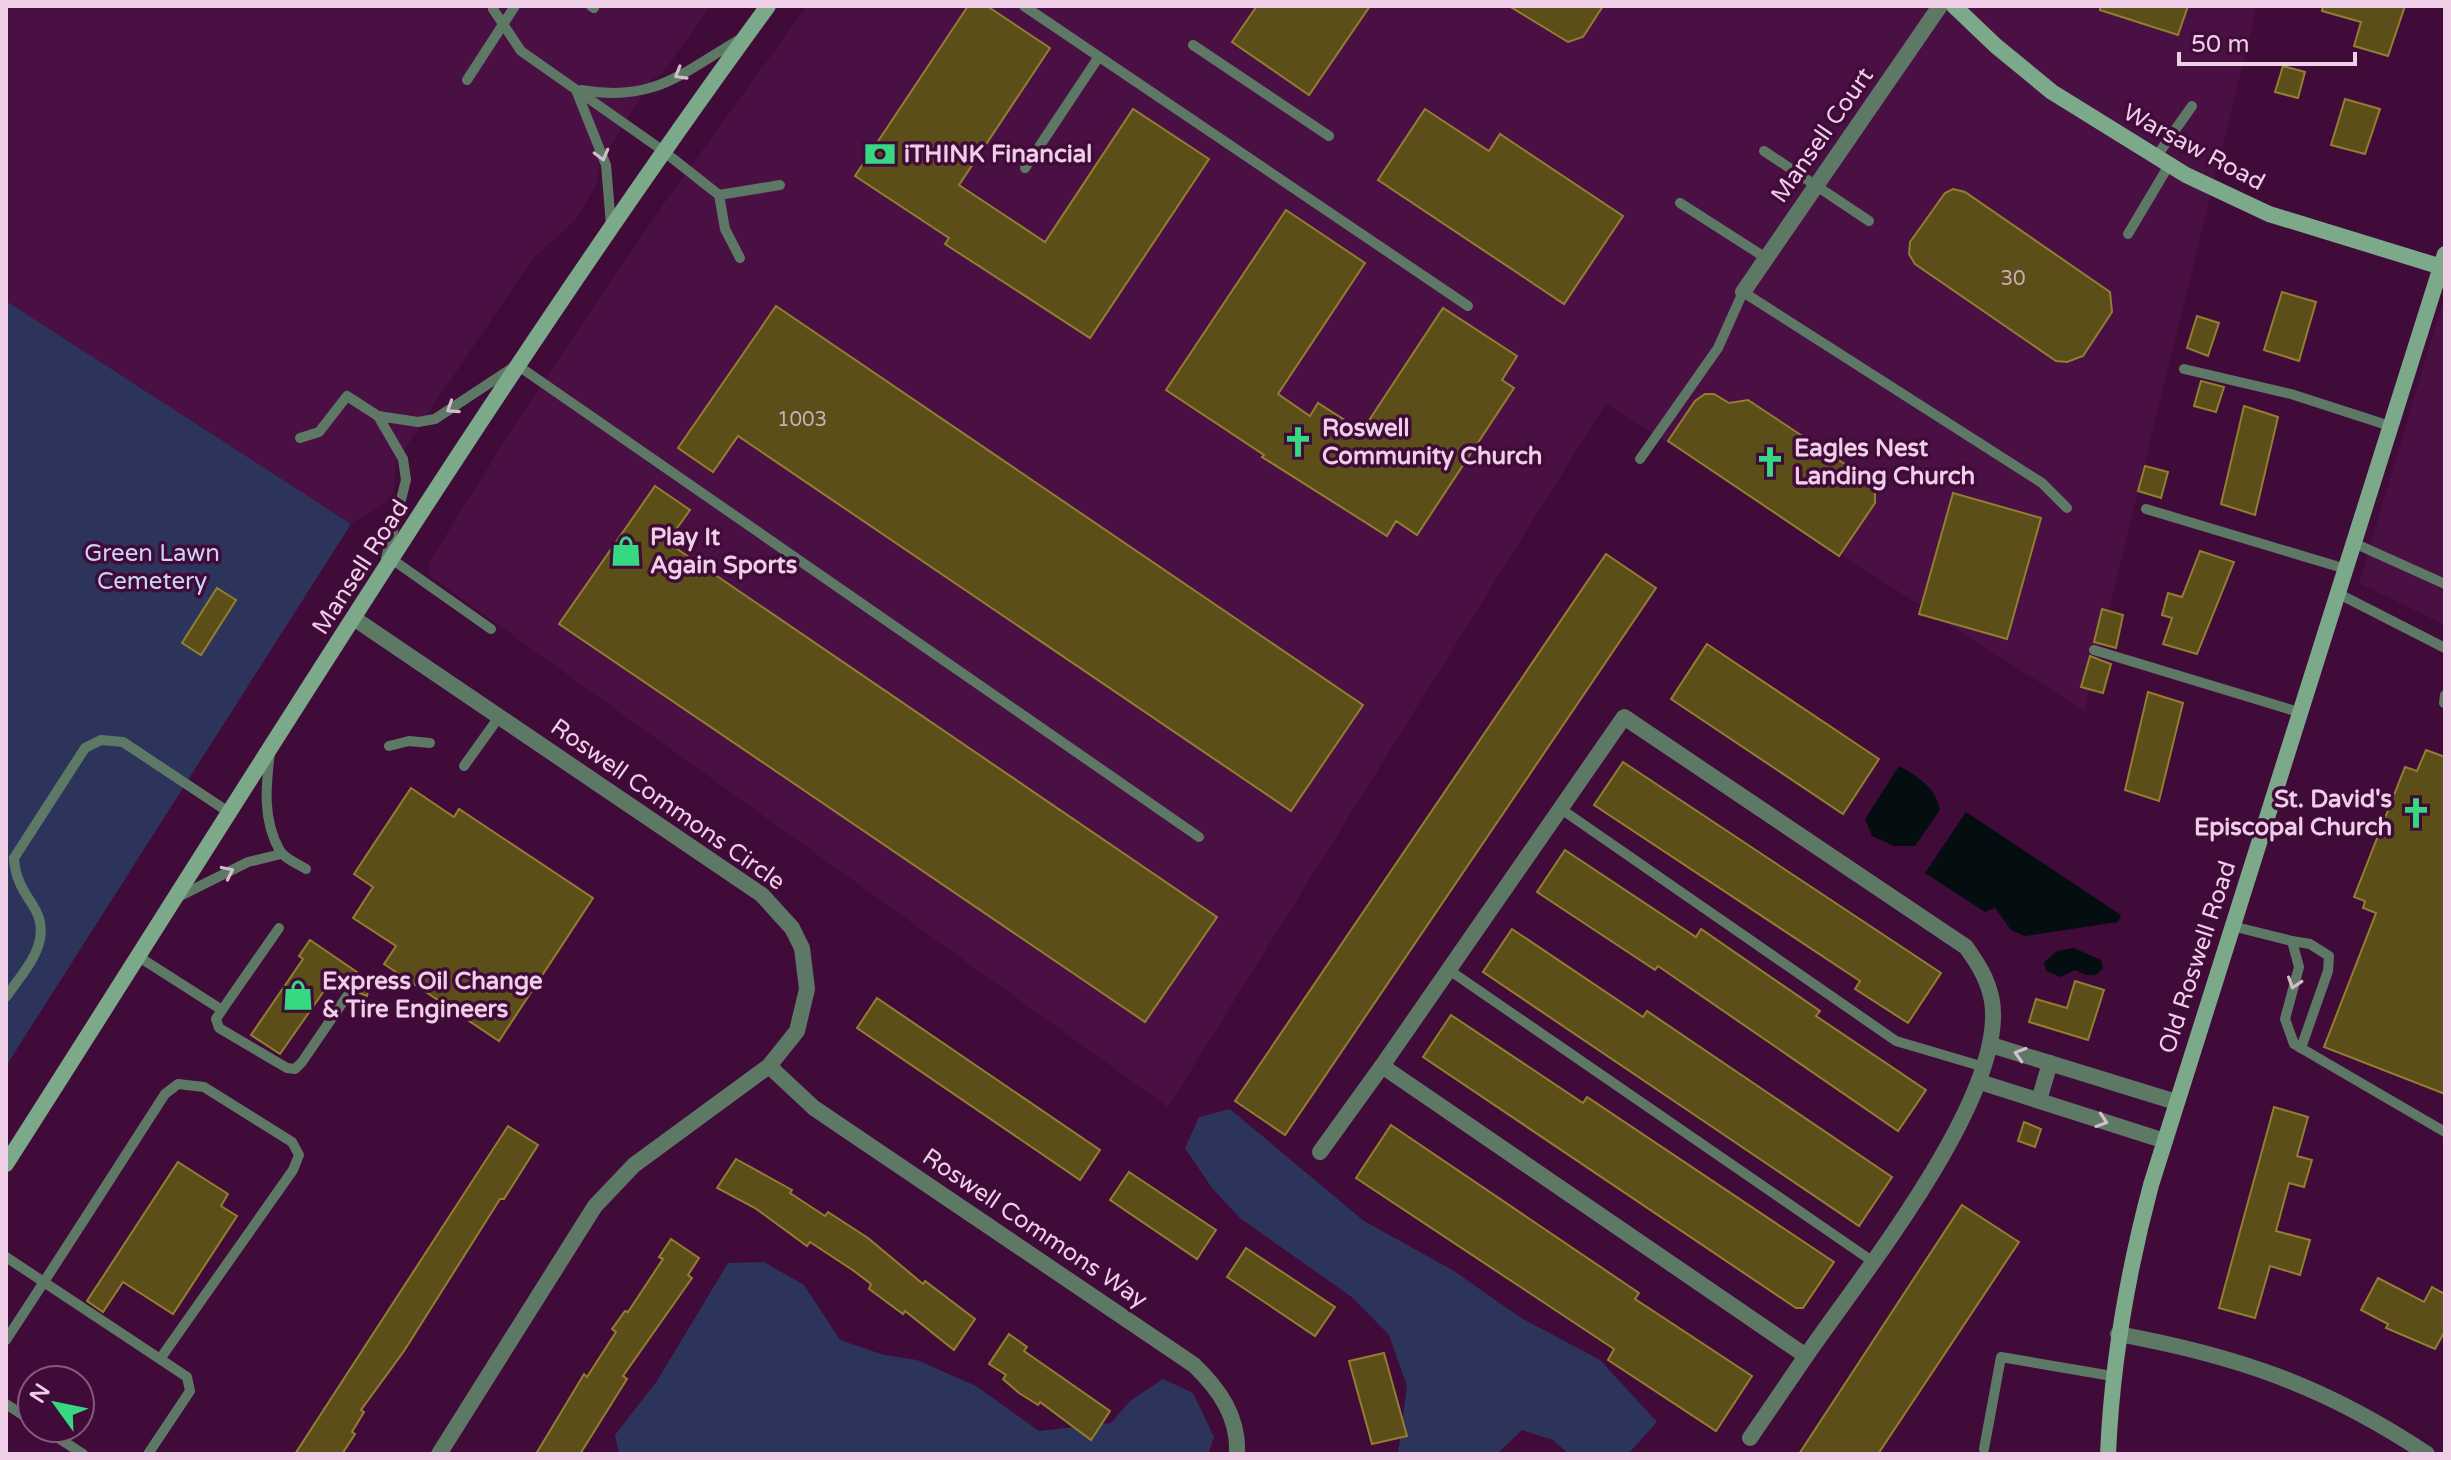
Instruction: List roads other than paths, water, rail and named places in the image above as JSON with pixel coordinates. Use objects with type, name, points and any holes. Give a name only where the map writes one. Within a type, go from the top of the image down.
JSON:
[{"type":"street","name":"Mansell Road","points":[[6,1164],[517,365],[662,150],[768,6]]},
{"type":"street","name":"Mansell Court","points":[[1743,292],[1940,6]]},
{"type":"street","name":"Warsaw Road","points":[[1954,6],[2052,92],[2162,161],[2269,214],[2444,263]]},
{"type":"street","name":"Old Roswell Road","points":[[2108,1454],[2112,1376],[2129,1268],[2176,1102],[2444,263]]},
{"type":"street","name":"Roswell Commons Circle","points":[[355,619],[779,909],[802,948],[807,989],[797,1031],[769,1066],[634,1165],[595,1206],[439,1454]]},
{"type":"street","points":[[1320,1152],[1624,717],[1966,947],[1984,972],[1992,1002],[1991,1045],[1982,1075],[1950,1143],[1750,1438]]},
{"type":"street","points":[[1991,1045],[2176,1102]]},
{"type":"street","points":[[2039,1100],[2050,1063]]},
{"type":"street","name":"Roswell Commons Way","points":[[769,1066],[814,1108],[1194,1365],[1226,1403],[1234,1424],[1237,1454]]},
{"type":"street","points":[[1382,1066],[1806,1356]]},
{"type":"street","points":[[1982,1075],[2039,1100],[2165,1141]]},
{"type":"street","points":[[2118,1334],[2191,1347],[2255,1365],[2330,1396],[2378,1421],[2427,1454]]},
{"type":"lane","points":[[467,80],[515,6]]},
{"type":"lane","points":[[1024,6],[1468,306]]},
{"type":"lane","points":[[493,9],[521,51],[662,150],[719,195],[725,229],[740,258]]},
{"type":"lane","points":[[575,89],[631,95],[654,90],[747,35]]},
{"type":"lane","points":[[1193,45],[1329,136]]},
{"type":"lane","points":[[1025,168],[1098,58]]},
{"type":"lane","points":[[575,89],[606,165],[611,225]]},
{"type":"lane","points":[[2128,234],[2192,106]]},
{"type":"lane","points":[[1764,151],[1869,221]]},
{"type":"lane","points":[[719,195],[780,185]]},
{"type":"lane","points":[[1680,203],[1766,258]]},
{"type":"lane","points":[[1640,459],[1718,348],[1743,292],[2042,483],[2067,508]]},
{"type":"lane","points":[[300,438],[319,432],[347,396],[378,416],[418,422],[435,419],[517,365],[1199,837]]},
{"type":"lane","points":[[2184,369],[2291,394],[2390,426]]},
{"type":"lane","points":[[378,416],[403,459],[406,480],[380,580]]},
{"type":"lane","points":[[2146,509],[2346,569]]},
{"type":"lane","points":[[2354,543],[2445,584]]},
{"type":"lane","points":[[393,560],[491,629]]},
{"type":"lane","points":[[2339,594],[2445,648]]},
{"type":"lane","points":[[2094,650],[2302,713]]},
{"type":"lane","points":[[2444,703],[2445,695]]},
{"type":"lane","points":[[464,766],[499,717]]},
{"type":"lane","points":[[6,997],[38,949],[43,933],[40,916],[14,873],[14,858],[85,748],[101,740],[123,742],[230,813]]},
{"type":"lane","points":[[389,746],[409,741],[430,743]]},
{"type":"lane","points":[[270,752],[265,794],[279,849],[306,869]]},
{"type":"lane","points":[[1561,809],[1896,1041],[1982,1075]]},
{"type":"lane","points":[[177,897],[279,849]]},
{"type":"lane","points":[[2232,926],[2310,944],[2329,956],[2328,971],[2301,1048]]},
{"type":"lane","points":[[279,928],[216,1019],[219,1028],[287,1068],[295,1069],[347,996]]},
{"type":"lane","points":[[2292,941],[2299,967],[2285,1019],[2294,1044],[2445,1132]]},
{"type":"lane","points":[[139,957],[222,1010]]},
{"type":"lane","points":[[1449,970],[1872,1261]]},
{"type":"lane","points":[[6,1340],[165,1094],[178,1084],[204,1087],[292,1142],[299,1155],[293,1170],[160,1359]]},
{"type":"lane","points":[[6,1257],[187,1377],[190,1391],[148,1454]]},
{"type":"lane","points":[[1984,1449],[2001,1357],[2112,1376]]},
{"type":"place","name":"iTHINK Financial","points":[[880,154]]},
{"type":"place","name":"Roswell Community Church","points":[[1298,442]]},
{"type":"place","name":"Eagles Nest Landing Church","points":[[1770,462]]},
{"type":"place","name":"Play It Again Sports","points":[[626,551]]},
{"type":"place","name":"St. David's Episcopal Church","points":[[2416,813]]},
{"type":"place","name":"Express Oil Change & Tire Engineers","points":[[298,995]]},
{"type":"park label","name":"Green Lawn Cemetery","points":[[152,567]]}]
